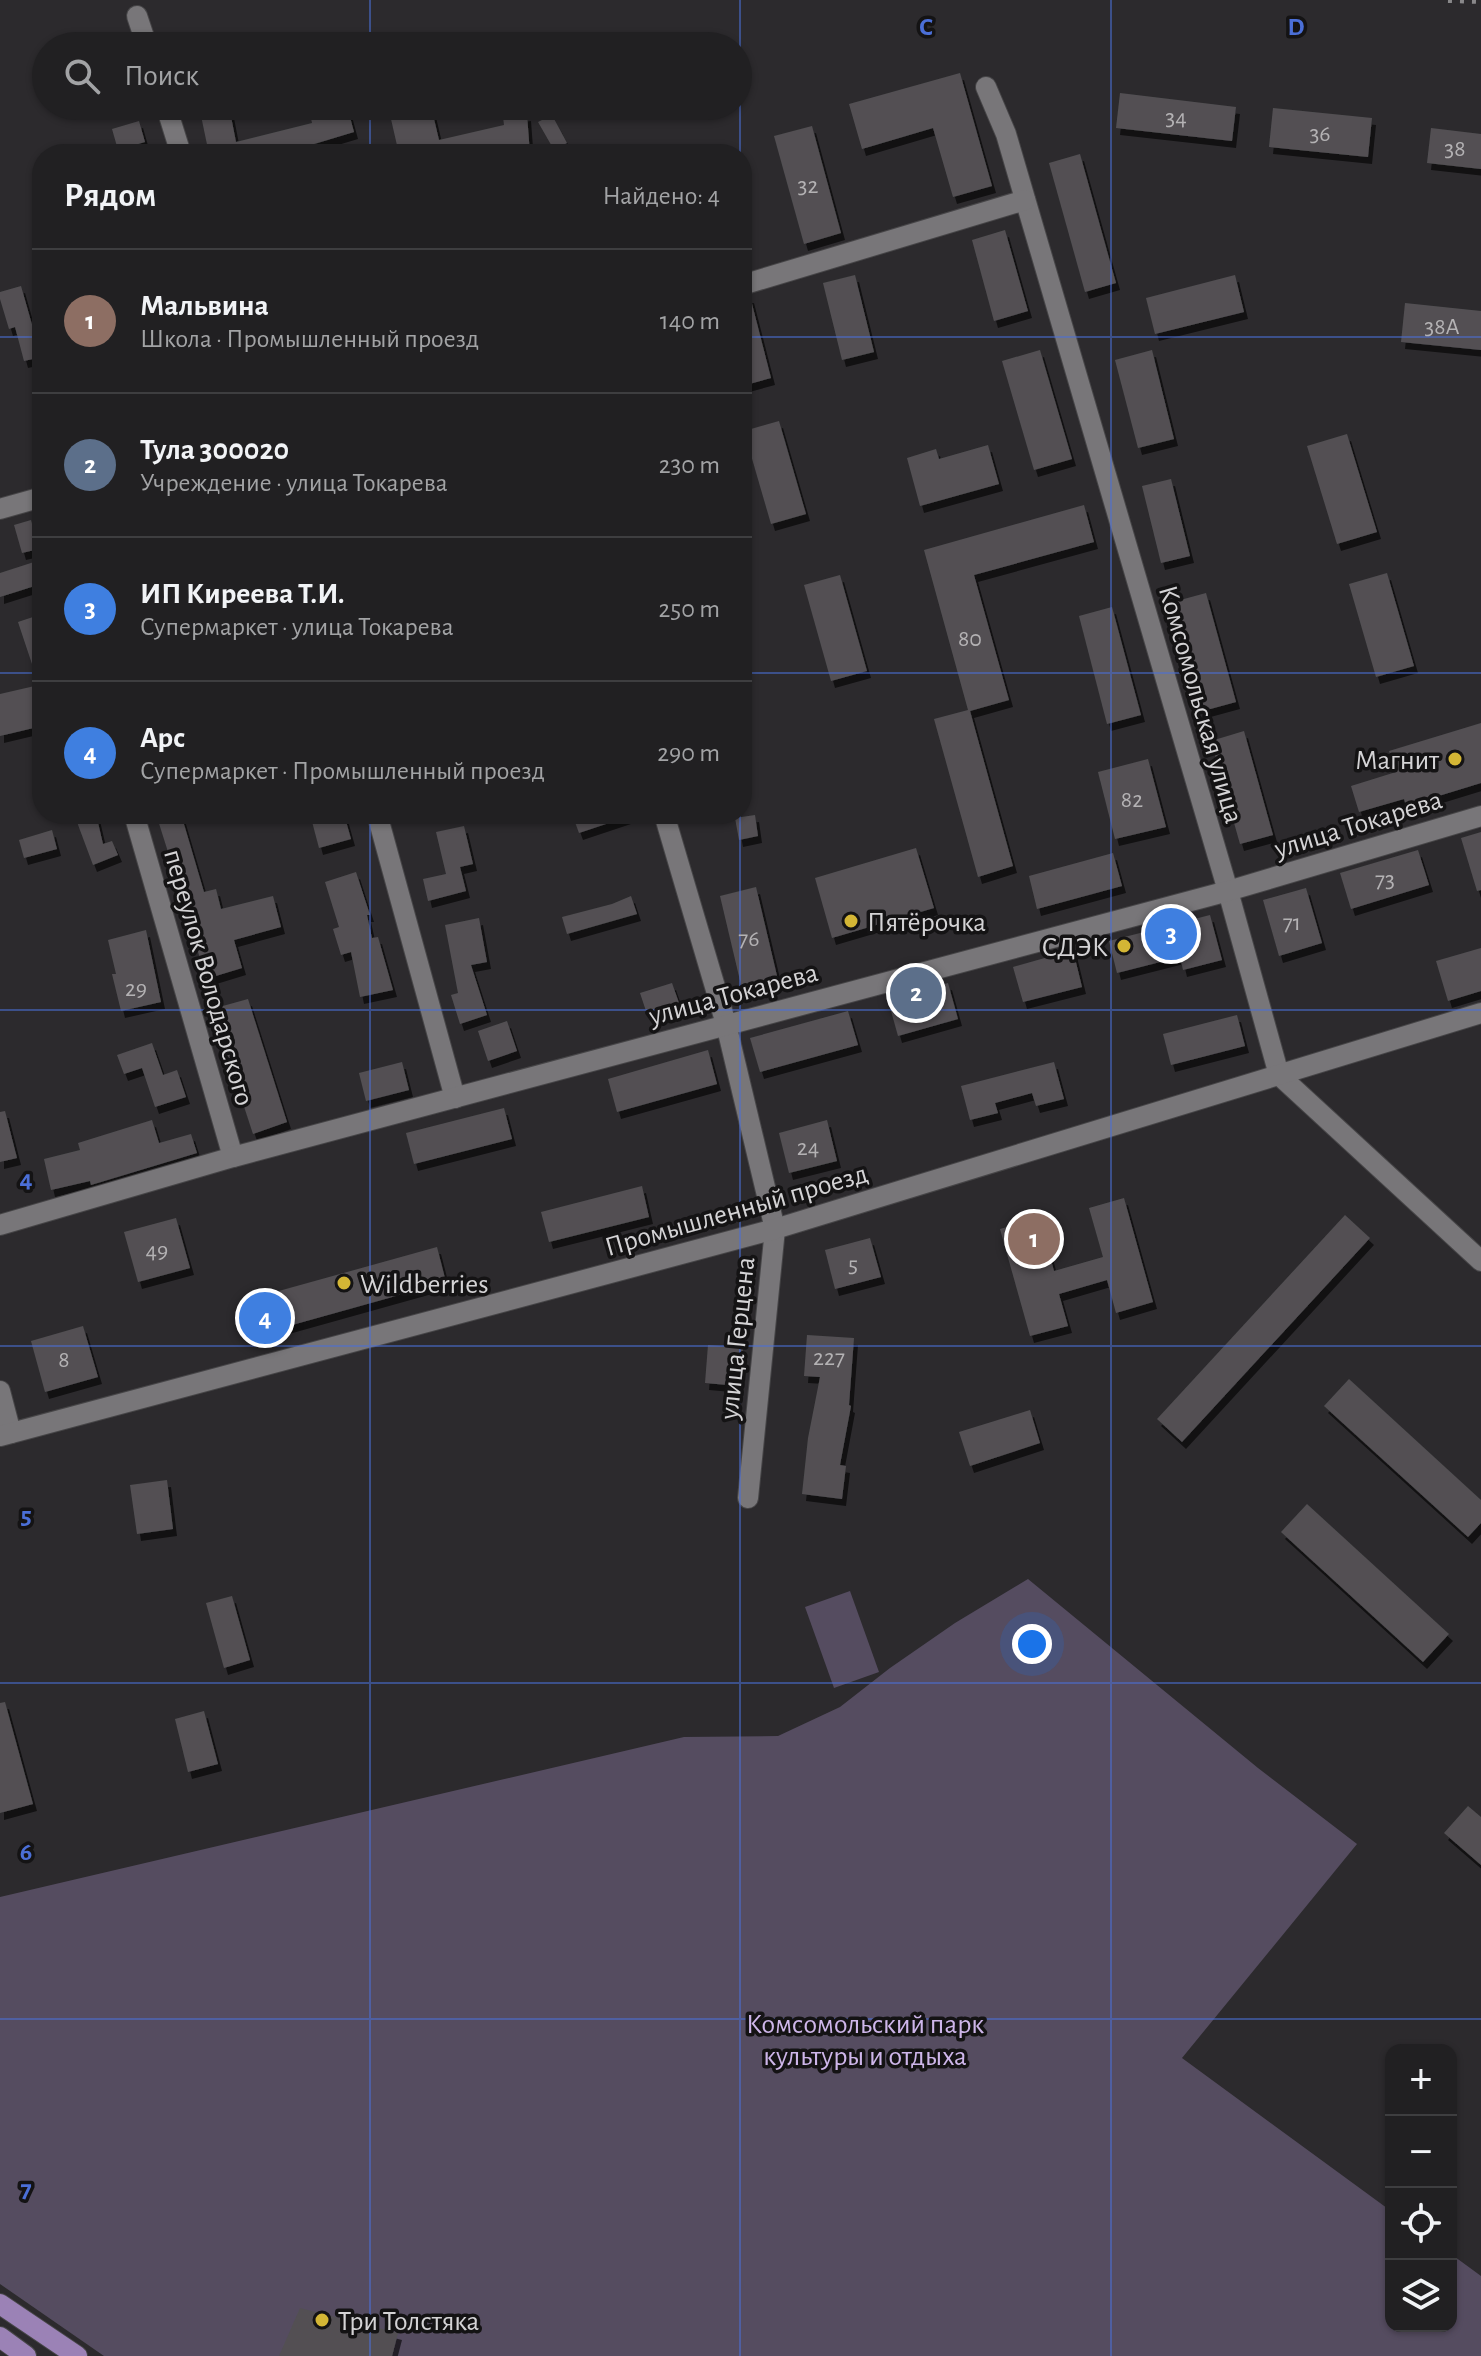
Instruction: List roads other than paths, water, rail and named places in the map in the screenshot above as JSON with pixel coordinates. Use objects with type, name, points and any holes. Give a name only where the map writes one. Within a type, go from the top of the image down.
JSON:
[{"type":"main road","points":[[0,2304],[77,2356]]},
{"type":"main road","points":[[0,2337],[26,2356]]},
{"type":"street","points":[[137,16],[142,32]]},
{"type":"street","name":"Комсомольская улица","points":[[986,87],[1006,134],[1279,1075]]},
{"type":"street","points":[[170,120],[178,144]]},
{"type":"street","points":[[752,282],[1025,200]]},
{"type":"street","points":[[0,509],[32,500]]},
{"type":"street","name":"улица Токарева","points":[[0,1225],[233,1157],[1228,891],[1481,816]]},
{"type":"street","name":"переулок Володарского","points":[[137,824],[233,1157]]},
{"type":"street","points":[[380,824],[455,1098]]},
{"type":"street","name":"улица Герцена","points":[[667,824],[726,1024],[775,1229],[748,1498]]},
{"type":"street","name":"Промышленный проезд","points":[[6,1435],[775,1229],[1481,1013]]},
{"type":"street","points":[[1279,1075],[1481,1261]]},
{"type":"street","points":[[0,1391],[6,1435]]},
{"type":"railway","points":[[1448,0],[1481,1]]},
{"type":"place","name":"Магнит","points":[[1455,759]]},
{"type":"place","name":"Пятёрочка","points":[[851,921]]},
{"type":"place","name":"ИП Киреева Т.И.","points":[[1171,934]]},
{"type":"place","name":"СДЭК","points":[[1124,946]]},
{"type":"place","name":"Тула 300020","points":[[916,993]]},
{"type":"place","name":"Мальвина","points":[[1034,1239]]},
{"type":"place","name":"Wildberries","points":[[344,1283]]},
{"type":"place","name":"Арс","points":[[265,1318]]},
{"type":"place","name":"Три Толстяка","points":[[322,2320]]},
{"type":"park label","name":"Комсомольский парк культуры и отдыха","points":[[865,2039]]}]
